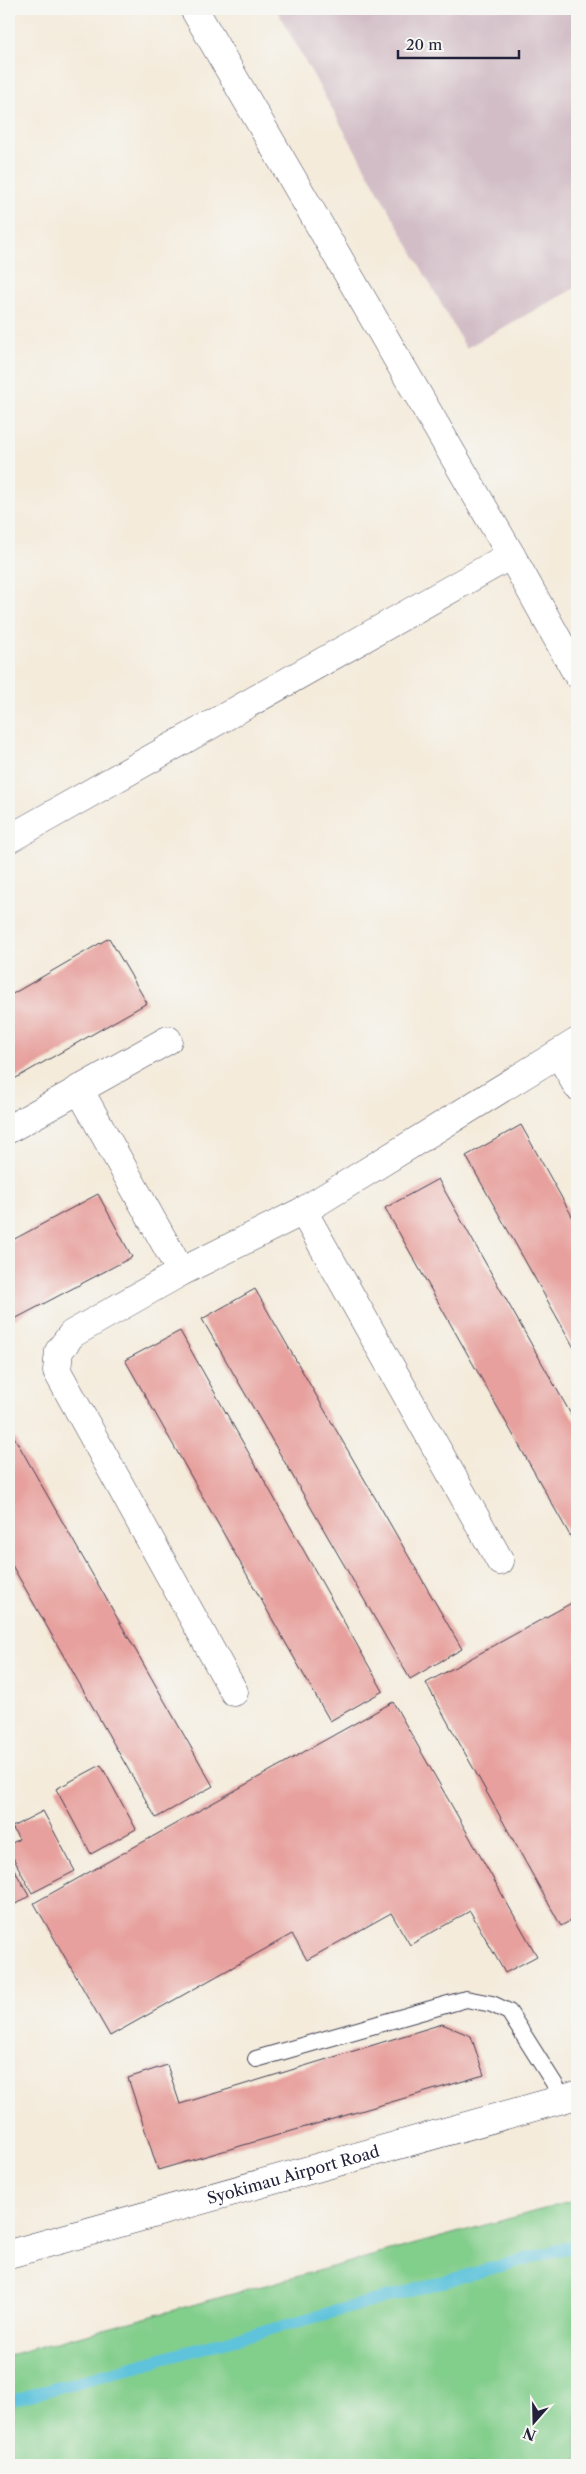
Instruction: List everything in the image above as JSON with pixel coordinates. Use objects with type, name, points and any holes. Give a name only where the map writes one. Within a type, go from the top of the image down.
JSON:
[{"type":"street","points":[[194,9],[511,555],[577,674]]},
{"type":"street","points":[[9,839],[511,555]]},
{"type":"street","points":[[9,1129],[168,1040]]},
{"type":"street","points":[[234,1692],[57,1371],[60,1351],[72,1334],[181,1272],[303,1211],[568,1047],[577,1086]]},
{"type":"street","points":[[79,1089],[181,1272]]},
{"type":"street","points":[[303,1211],[500,1561]]},
{"type":"street","name":"Syokimau Airport Road","points":[[9,2254],[571,2097]]},
{"type":"lane","points":[[256,2059],[466,1999],[492,2004],[508,2012],[571,2097]]},
{"type":"shaded area","points":[[276,9],[577,9],[577,287],[466,348]]},
{"type":"green space","points":[[577,2200],[577,2465],[9,2465],[9,2355]]},
{"type":"building","points":[[109,938],[147,1003],[9,1082],[9,996]]},
{"type":"building","points":[[521,1125],[577,1225],[577,1353],[466,1156]]},
{"type":"building","points":[[438,1179],[577,1425],[577,1548],[385,1208]]},
{"type":"building","points":[[98,1194],[132,1257],[9,1322],[9,1242]]},
{"type":"building","points":[[255,1289],[462,1649],[410,1679],[202,1319]]},
{"type":"building","points":[[180,1331],[383,1691],[330,1721],[125,1360]]},
{"type":"building","points":[[9,1428],[213,1786],[156,1818],[9,1560]]},
{"type":"building","points":[[577,1600],[577,1917],[561,1926],[426,1683]]},
{"type":"building","points":[[393,1702],[537,1956],[505,1973],[470,1911],[410,1945],[391,1913],[307,1960],[292,1934],[110,2036],[34,1903]]},
{"type":"building","points":[[101,1765],[136,1829],[91,1854],[56,1789]]},
{"type":"building","points":[[43,1811],[75,1871],[32,1893],[9,1850],[9,1845],[19,1839],[12,1827]]},
{"type":"building","points":[[9,1860],[29,1896],[9,1908]]},
{"type":"building","points":[[442,2024],[471,2036],[484,2075],[158,2170],[128,2078],[167,2065],[180,2104]]},
{"type":"waterway","points":[[9,2401],[577,2245]]}]
